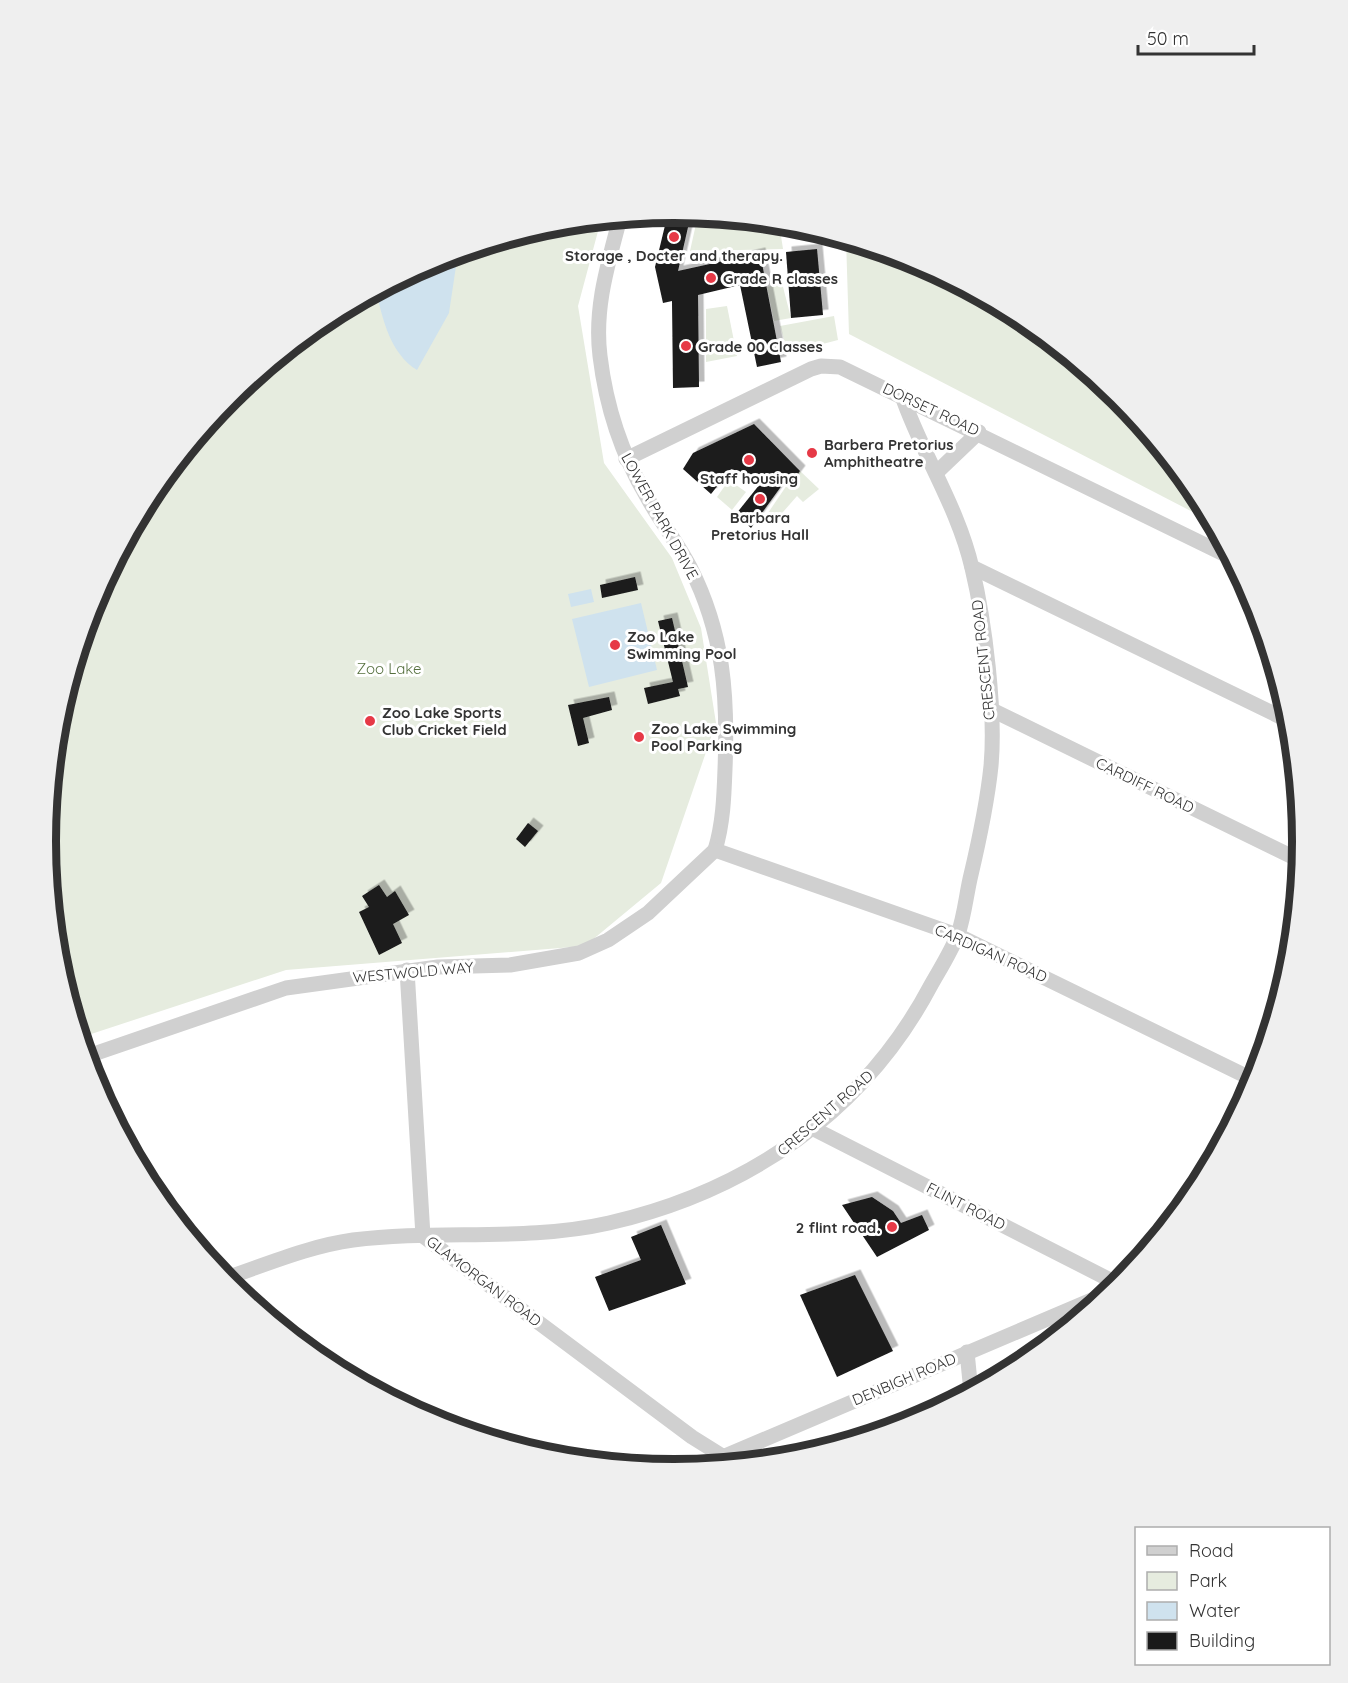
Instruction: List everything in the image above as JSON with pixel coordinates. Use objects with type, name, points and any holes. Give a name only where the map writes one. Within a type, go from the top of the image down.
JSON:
[{"type":"street","name":"LOWER PARK DRIVE","points":[[618,226],[603,285],[598,322],[605,386],[626,459],[687,562],[717,639],[724,673],[728,716],[722,817],[715,850]]},
{"type":"street","name":"DORSET ROAD","points":[[626,459],[821,366],[840,367],[979,432],[1221,552]]},
{"type":"street","name":"CRESCENT ROAD","points":[[234,1276],[333,1244],[369,1238],[605,1224],[661,1209],[716,1189],[764,1164],[812,1128],[860,1087],[901,1037],[957,935],[983,823],[991,764],[990,709],[984,646],[972,567],[936,473],[902,396]]},
{"type":"street","points":[[936,473],[979,432]]},
{"type":"street","points":[[972,567],[1280,717]]},
{"type":"street","name":"CARDIFF ROAD","points":[[990,709],[1292,856]]},
{"type":"street","name":"CARDIGAN ROAD","points":[[715,850],[957,935],[1246,1076]]},
{"type":"street","name":"WESTWOLD WAY","points":[[94,1054],[286,988],[407,970],[510,965],[579,953],[608,940],[648,914],[715,850]]},
{"type":"street","name":"GLAMORGAN ROAD","points":[[407,970],[423,1236],[721,1458]]},
{"type":"street","name":"FLINT ROAD","points":[[812,1128],[1110,1280]]},
{"type":"street","name":"DENBIGH ROAD","points":[[734,1457],[967,1352],[1086,1303]]},
{"type":"street","points":[[967,1352],[970,1384]]},
{"type":"green space","points":[[696,224],[780,232],[783,249],[690,251]]},
{"type":"green space","name":"Zoo Lake","points":[[599,227],[578,306],[604,463],[672,558],[701,628],[716,723],[661,883],[585,946],[286,970],[87,1035],[67,962],[61,922],[57,882],[57,801],[67,721],[88,643],[103,605],[138,532],[183,465],[237,404],[297,351],[330,327],[365,306],[437,270],[514,244]]},
{"type":"green space","points":[[846,248],[911,270],[948,287],[1018,327],[1082,376],[1139,434],[1165,465],[1199,515],[849,334]]},
{"type":"green space","points":[[782,283],[791,318],[774,321],[767,287]]},
{"type":"green space","points":[[727,306],[737,356],[706,362],[706,309]]},
{"type":"green space","points":[[834,316],[838,340],[788,353],[780,326]]},
{"type":"green space","points":[[800,471],[819,489],[803,502],[797,496],[776,520],[768,513],[787,485]]},
{"type":"green space","points":[[729,480],[746,492],[732,510],[717,497]]},
{"type":"water","points":[[457,263],[449,313],[417,370],[400,355],[385,324],[378,299]]},
{"type":"water","points":[[591,589],[594,602],[571,607],[568,594]]},
{"type":"water","name":"Zoo Lake Swimming Pool","points":[[641,603],[657,670],[589,687],[572,619]]},
{"type":"building","points":[[666,223],[689,223],[678,271],[760,253],[781,362],[757,367],[740,285],[698,295],[699,387],[673,388],[672,301],[663,303],[655,267]]},
{"type":"building","points":[[817,249],[823,315],[791,318],[786,252]]},
{"type":"building","points":[[754,424],[800,471],[791,483],[785,481],[751,528],[736,514],[764,479],[731,469],[711,494],[683,469],[693,453]]},
{"type":"building","points":[[635,577],[638,590],[602,598],[600,585]]},
{"type":"building","points":[[672,618],[688,687],[678,689],[680,696],[648,704],[644,688],[673,682],[658,621]]},
{"type":"building","points":[[609,697],[612,710],[583,718],[589,743],[578,746],[568,705]]},
{"type":"building","points":[[528,823],[538,831],[525,847],[516,839]]},
{"type":"building","points":[[379,885],[387,897],[395,891],[409,915],[393,924],[402,943],[379,955],[359,912],[369,907],[362,896]]},
{"type":"building","name":"2 flint road.","points":[[872,1197],[893,1211],[901,1223],[922,1215],[929,1230],[877,1257],[842,1205]]},
{"type":"building","points":[[661,1225],[686,1284],[609,1311],[595,1277],[641,1260],[631,1237]]},
{"type":"building","points":[[855,1275],[893,1351],[837,1377],[800,1295]]},
{"type":"place","name":"Storage , Docter and therapy.","points":[[674,237]]},
{"type":"place","name":"Grade R classes","points":[[711,278]]},
{"type":"place","name":"Grade 00 Classes","points":[[686,346]]},
{"type":"place","name":"Barbera Pretorius Amphitheatre","points":[[812,453]]},
{"type":"place","name":"Staff housing","points":[[749,460]]},
{"type":"place","name":"Barbara Pretorius Hall","points":[[760,499]]},
{"type":"place","name":"Zoo Lake Swimming Pool","points":[[615,645]]},
{"type":"place","name":"Zoo Lake Sports Club Cricket Field","points":[[370,721]]},
{"type":"place","name":"Zoo Lake Swimming Pool Parking","points":[[639,737]]},
{"type":"place","name":"2 flint road.","points":[[892,1227]]}]
